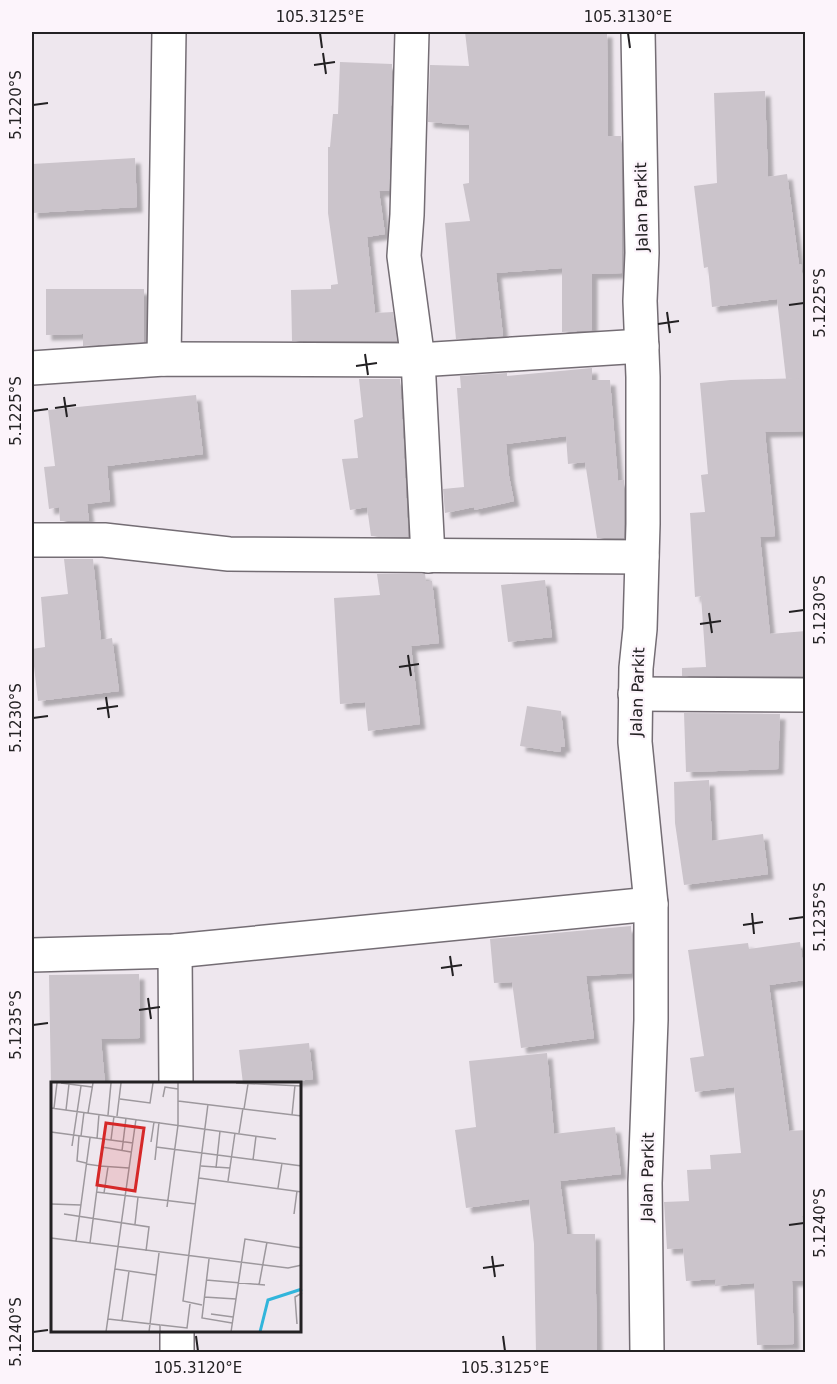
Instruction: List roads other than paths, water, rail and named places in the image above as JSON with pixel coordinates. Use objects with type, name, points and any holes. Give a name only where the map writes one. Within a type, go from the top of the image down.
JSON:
[{"type":"street","points":[[164,359],[169,32]]},
{"type":"street","points":[[412,32],[404,256],[418,360],[428,556]]},
{"type":"street","name":"Jalan Parkit","points":[[638,32],[644,376],[642,557],[635,694],[635,742],[651,904],[651,1020],[645,1183],[647,1353]]},
{"type":"street","points":[[32,368],[164,359],[418,360],[642,346]]},
{"type":"street","points":[[32,540],[104,540],[229,554],[642,557]]},
{"type":"street","points":[[635,694],[806,695]]},
{"type":"street","points":[[32,955],[175,951],[651,904]]},
{"type":"street","points":[[175,951],[176,1082]]},
{"type":"street","points":[[177,1333],[177,1353]]}]
